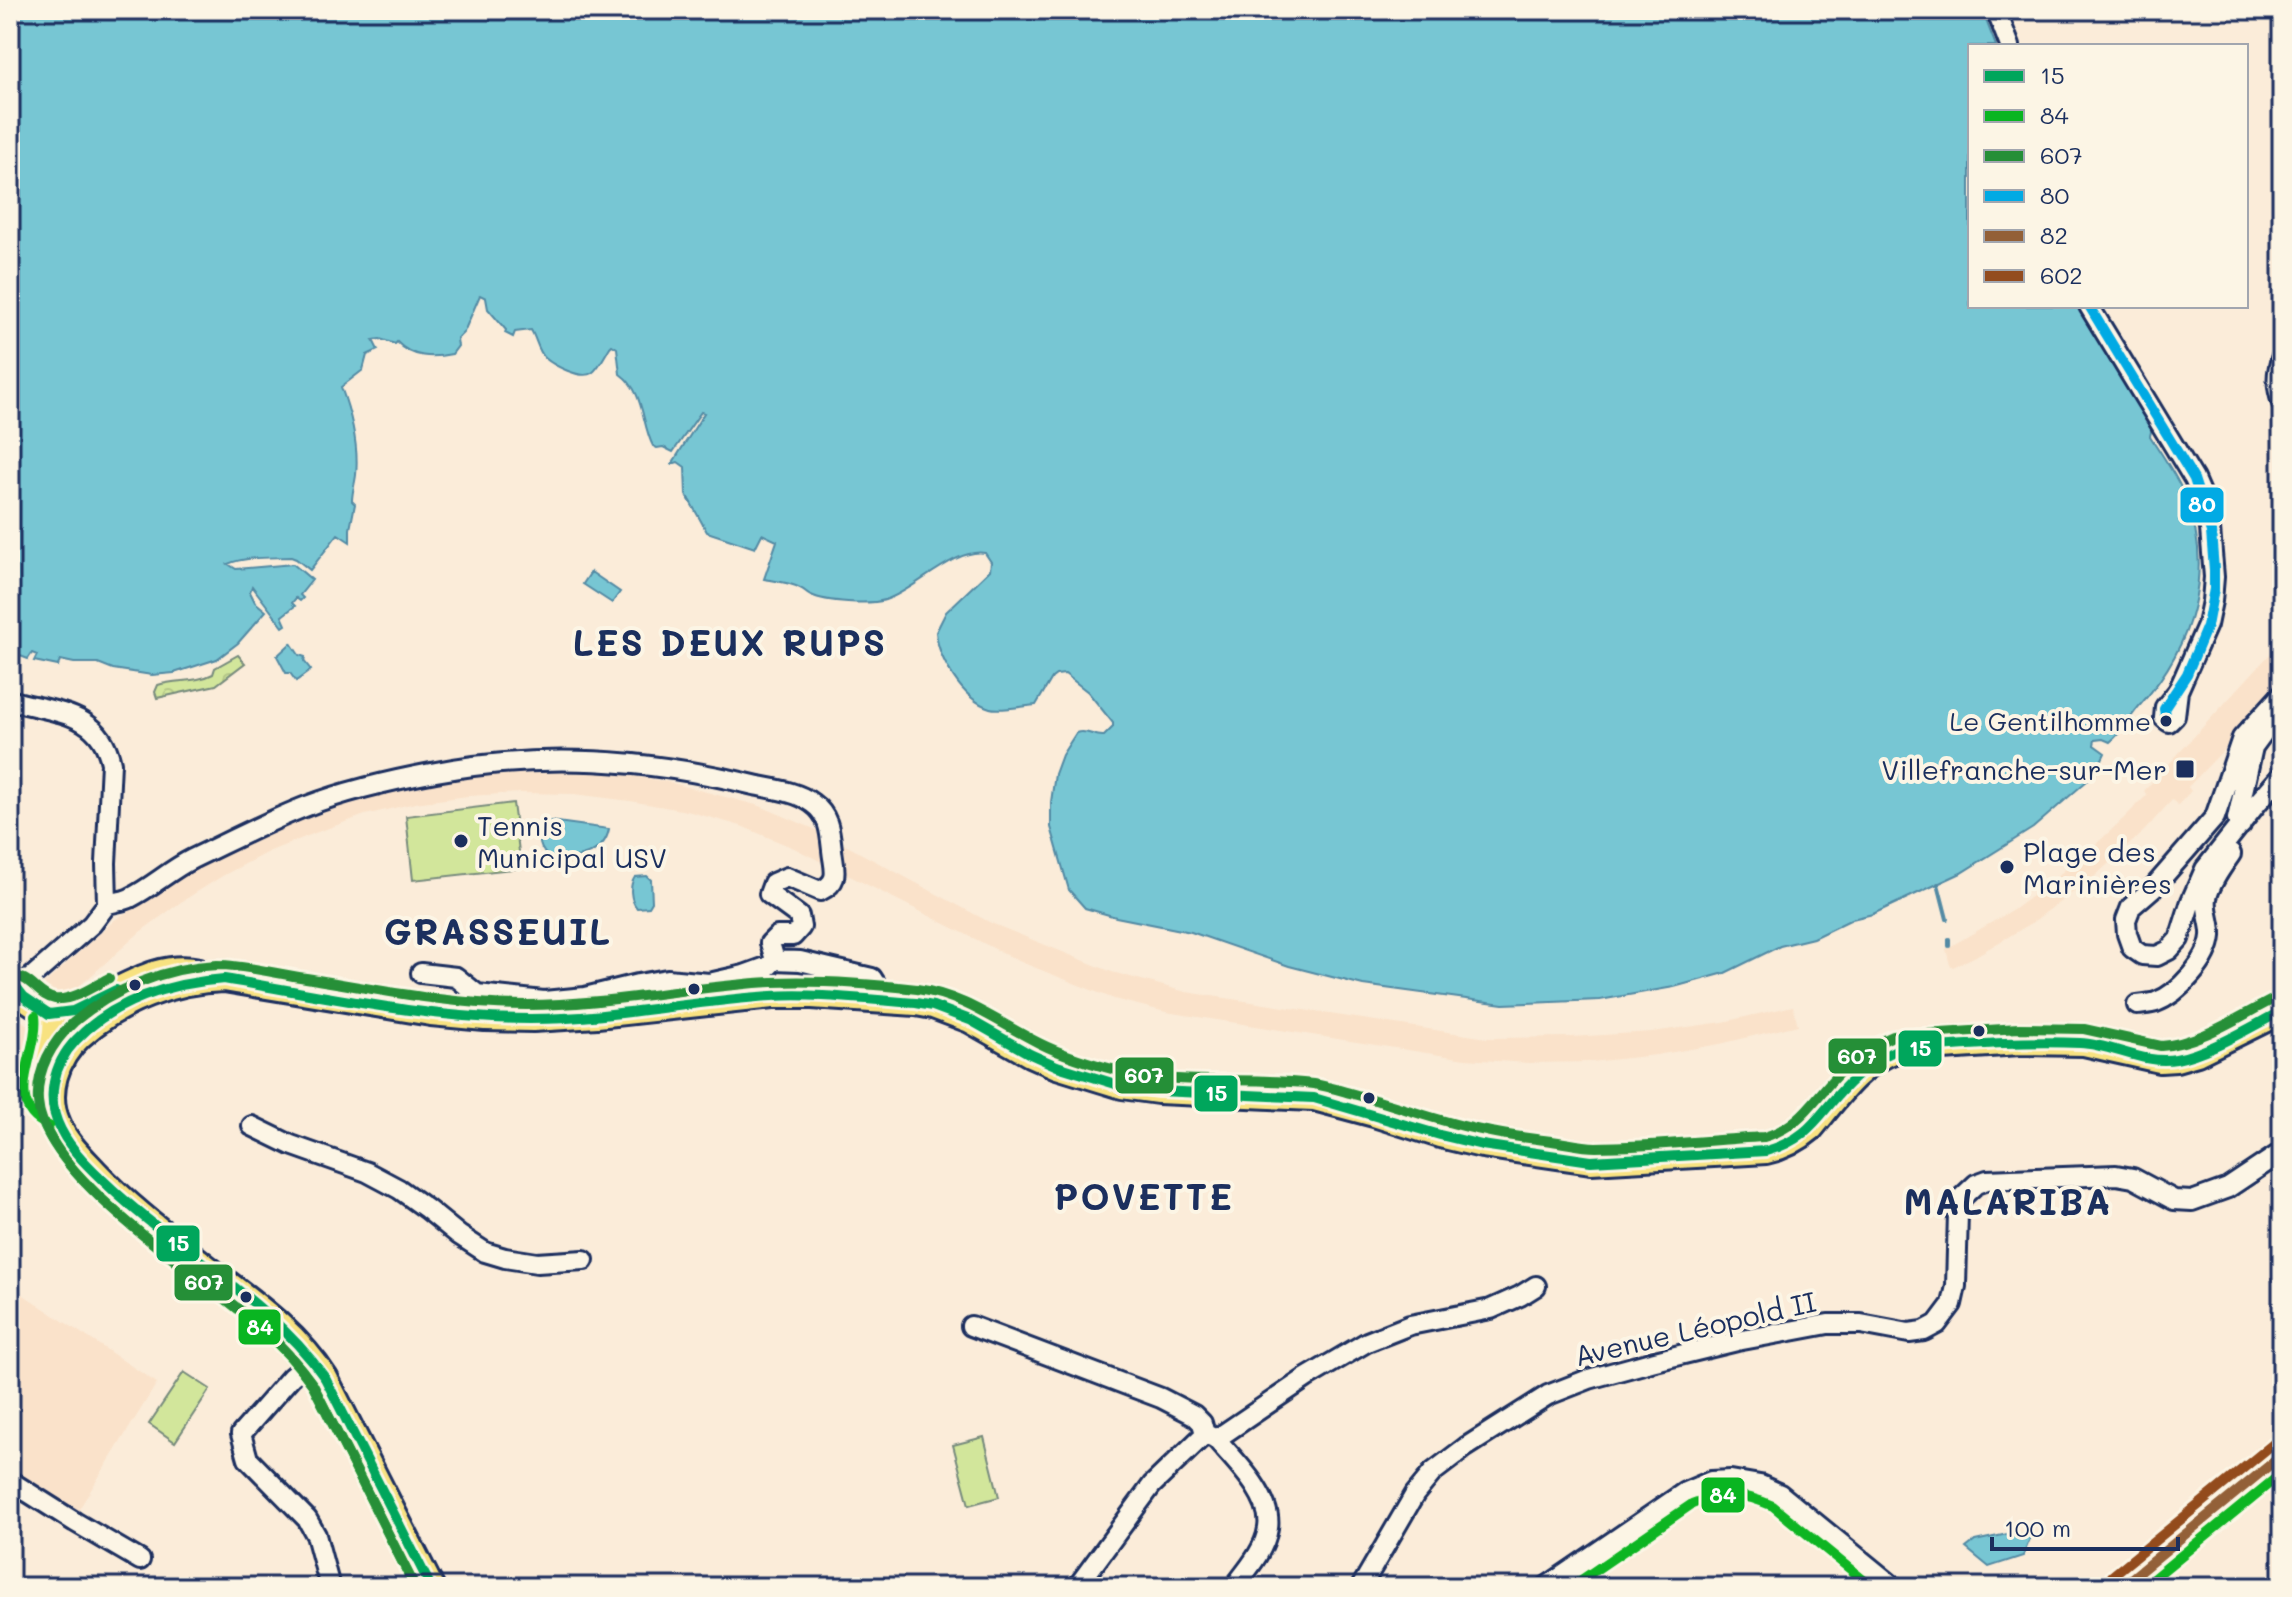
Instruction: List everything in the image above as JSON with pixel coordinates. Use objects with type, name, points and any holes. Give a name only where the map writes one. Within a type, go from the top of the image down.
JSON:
[{"type":"main road","points":[[431,1587],[339,1404],[313,1359],[280,1324],[112,1190],[65,1137],[54,1113],[55,1073],[67,1049],[83,1033],[153,983],[167,969],[208,973],[224,979],[431,1013],[485,1018],[597,1015],[772,996],[882,1000],[933,1006],[970,1020],[1057,1066],[1122,1086],[1158,1091],[1314,1098],[1482,1145],[1591,1161],[1778,1149],[1811,1128],[1867,1065],[1896,1050],[2072,1042],[2160,1060],[2176,1059],[2197,1053],[2282,1011]]},
{"type":"main road","points":[[15,992],[53,1017],[153,983]]},
{"type":"main road","points":[[53,1017],[36,1083],[38,1099],[43,1107],[54,1113]]},
{"type":"main road","points":[[2121,1587],[2282,1455]]},
{"type":"street","points":[[1996,10],[2009,44]]},
{"type":"street","points":[[2090,308],[2194,479],[2204,502],[2213,555],[2212,601],[2207,625],[2178,691]]},
{"type":"street","points":[[2282,356],[2276,371],[2282,403]]},
{"type":"street","points":[[2282,694],[2242,738],[2215,817],[2154,887],[2131,907],[2126,920],[2132,948],[2142,955],[2157,956],[2169,950],[2179,939],[2205,869],[2282,775]]},
{"type":"street","points":[[10,700],[77,718],[92,727],[108,749],[111,763],[107,904],[92,924],[15,992]]},
{"type":"street","points":[[2137,1005],[2158,1001],[2167,995],[2203,960],[2212,933],[2207,898],[2218,871],[2245,831],[2237,819],[2253,747],[2282,710]]},
{"type":"street","points":[[107,904],[128,899],[188,861],[308,806],[391,781],[501,762],[587,759],[707,773],[794,795],[810,801],[823,814],[829,824],[835,878],[830,886],[820,891],[787,877],[773,883],[769,894],[799,916],[801,927],[793,936],[777,936],[770,943],[775,960]]},
{"type":"street","points":[[421,973],[456,977],[477,994],[544,1001],[585,997],[667,979],[709,983],[757,971],[775,960],[800,961],[872,978],[882,1000]]},
{"type":"street","points":[[252,1126],[291,1145],[367,1172],[427,1209],[485,1252],[537,1263],[584,1260]]},
{"type":"street","name":"Avenue Léopold II","points":[[1361,1587],[1415,1494],[1433,1472],[1466,1447],[1548,1395],[1589,1379],[1651,1362],[1737,1341],[1828,1324],[1861,1324],[1909,1333],[1924,1331],[1937,1324],[1952,1304],[1956,1286],[1960,1199],[1976,1184],[1987,1180],[2116,1175],[2133,1178],[2174,1200],[2192,1201],[2228,1188],[2282,1152]]},
{"type":"street","points":[[1077,1587],[1152,1485],[1211,1437],[1367,1342],[1410,1325],[1491,1309],[1536,1286]]},
{"type":"street","points":[[971,1326],[1161,1398],[1194,1415],[1260,1492],[1268,1519],[1259,1552],[1234,1587]]},
{"type":"street","points":[[313,1359],[291,1377],[241,1434],[248,1459],[307,1519],[316,1535],[330,1587]]},
{"type":"street","points":[[1546,1587],[1685,1492],[1711,1481],[1731,1480],[1760,1485],[1780,1494],[1894,1587]]},
{"type":"street","points":[[10,1481],[140,1560]]},
{"type":"shaded area","points":[[2282,641],[2282,689],[2188,787],[2191,791],[2178,805],[2172,800],[2095,876],[2030,924],[1974,957],[1953,967],[1950,965],[1946,949],[2013,910],[2092,848],[2124,818],[2147,795],[2144,791]]},
{"type":"shaded area","points":[[528,770],[621,774],[668,782],[760,806],[819,831],[991,923],[1112,972],[1186,992],[1487,1038],[1652,1032],[1723,1022],[1793,1006],[1798,1025],[1720,1044],[1656,1055],[1591,1062],[1529,1063],[1465,1059],[1166,1012],[1114,999],[1021,962],[794,848],[741,826],[687,811],[574,794],[468,796],[415,803],[365,815],[268,852],[224,875],[140,932],[65,999],[44,984],[116,919],[229,848],[278,825],[385,788]]},
{"type":"shaded area","points":[[17,1017],[38,1033],[10,1072],[10,1028]]},
{"type":"shaded area","points":[[10,1286],[157,1383],[76,1514],[10,1476]]},
{"type":"green space","points":[[238,655],[245,663],[216,685],[157,698],[155,692],[158,685],[206,677]]},
{"type":"green space","points":[[513,803],[521,868],[413,880],[406,816]]},
{"type":"green space","points":[[184,1372],[210,1389],[175,1442],[149,1424]]},
{"type":"green space","points":[[984,1437],[999,1497],[969,1505],[953,1445]]},
{"type":"water","points":[[10,10],[1982,10],[1995,44],[1968,44],[1968,308],[2080,308],[2152,427],[2150,436],[2184,494],[2198,550],[2194,605],[2174,657],[2115,738],[2110,742],[2095,740],[2094,745],[2105,753],[2095,774],[2033,828],[1961,873],[1873,914],[1852,919],[1813,938],[1780,946],[1725,973],[1674,987],[1600,1000],[1503,1004],[1363,985],[1289,966],[1191,932],[1085,908],[1069,890],[1051,827],[1055,774],[1062,755],[1076,733],[1104,736],[1113,723],[1088,692],[1065,674],[1052,678],[1036,705],[990,708],[970,697],[962,688],[941,654],[936,632],[946,612],[990,570],[991,562],[985,553],[960,557],[897,595],[878,602],[827,599],[811,595],[791,584],[764,579],[777,541],[762,534],[755,548],[707,532],[686,494],[685,467],[678,462],[672,464],[704,413],[701,412],[673,452],[653,446],[634,390],[620,374],[617,348],[610,347],[592,373],[581,375],[567,371],[545,358],[531,330],[515,332],[513,337],[505,333],[506,330],[488,309],[486,298],[480,295],[452,354],[423,356],[397,342],[373,340],[378,350],[367,355],[363,370],[341,387],[351,419],[356,453],[352,501],[355,504],[350,542],[338,534],[310,570],[291,557],[251,559],[228,564],[236,569],[293,564],[312,580],[300,595],[303,598],[300,601],[296,598],[292,603],[295,606],[282,616],[286,625],[283,627],[252,586],[250,592],[255,602],[266,611],[238,643],[217,659],[174,673],[152,675],[113,669],[98,663],[60,660],[58,666],[34,661],[37,655],[32,653],[28,659],[10,652]]},
{"type":"water","points":[[591,572],[620,592],[612,603],[583,584]]},
{"type":"water","points":[[291,643],[299,655],[305,657],[304,661],[311,670],[296,681],[290,673],[286,673],[277,656]]},
{"type":"water","points":[[550,821],[609,829],[606,838],[595,850],[579,857],[552,859],[544,852],[540,840],[542,826]]},
{"type":"water","points":[[647,876],[651,880],[652,902],[649,907],[637,908],[632,897],[632,884],[635,877]]},
{"type":"water","points":[[2012,1533],[2031,1536],[2023,1556],[1989,1567],[1966,1548],[1975,1541]]},
{"type":"waterway","points":[[1938,884],[1947,919]]},
{"type":"waterway","points":[[1949,939],[1949,946]]},
{"type":"transit line","name":"80","points":[[2090,308],[2194,479],[2211,532],[2214,589],[2207,626],[2187,674],[2164,709],[2166,721]]},
{"type":"transit line","name":"607","points":[[415,1587],[313,1385],[301,1370],[261,1327],[130,1224],[96,1193],[67,1162],[47,1131],[38,1101],[40,1078],[47,1057],[74,1022],[123,990],[160,975],[217,965],[416,996],[527,1005],[589,1002],[772,982],[845,983],[917,989],[965,1003],[1059,1052],[1124,1072],[1171,1079],[1319,1085],[1470,1128],[1596,1147],[1764,1137],[1788,1126],[1852,1061],[1893,1036],[2019,1028],[2084,1029],[2161,1046],[2190,1040],[2220,1028],[2276,998]]},
{"type":"transit line","name":"607","points":[[10,978],[23,978],[43,994],[55,999],[76,995],[109,978]]},
{"type":"transit line","name":"15","points":[[10,979],[24,997],[49,1014],[73,1011],[116,990]]},
{"type":"transit line","name":"15","points":[[431,1587],[325,1378],[303,1350],[252,1301],[112,1189],[77,1154],[61,1130],[53,1107],[53,1095],[62,1060],[91,1026],[125,1004],[163,990],[224,979],[376,1005],[491,1018],[591,1016],[789,995],[916,1003],[970,1020],[1057,1066],[1122,1086],[1158,1091],[1314,1098],[1482,1145],[1591,1161],[1766,1151],[1781,1146],[1794,1140],[1813,1124],[1860,1073],[1896,1050],[2057,1042],[2092,1044],[2152,1059],[2176,1059],[2216,1045],[2282,1011]]},
{"type":"transit line","name":"84","points":[[35,1016],[24,1091],[27,1105],[35,1117],[49,1126]]},
{"type":"transit line","name":"84","points":[[41,1118],[60,1152],[103,1200],[255,1323],[300,1368],[313,1385],[415,1587]]},
{"type":"transit line","name":"602","points":[[2112,1576],[2273,1444]]},
{"type":"transit line","name":"82","points":[[2121,1587],[2282,1455]]},
{"type":"transit line","name":"84","points":[[2143,1587],[2282,1473]]},
{"type":"transit line","name":"84","points":[[1571,1587],[1692,1504],[1723,1495],[1751,1498],[1773,1506],[1872,1587]]},
{"type":"place","name":"Le Gentilhomme","points":[[2166,721]]},
{"type":"place","name":"Villefranche-sur-Mer","points":[[2185,769]]},
{"type":"place","name":"Tennis Municipal USV","points":[[461,841]]},
{"type":"place","name":"Plage des Marinières","points":[[2007,867]]},
{"type":"district","name":"LES DEUX RUPS","points":[[730,641]]},
{"type":"district","name":"GRASSEUIL","points":[[498,930]]},
{"type":"district","name":"POVETTE","points":[[1144,1195]]},
{"type":"district","name":"MALARIBA","points":[[2008,1200]]}]
